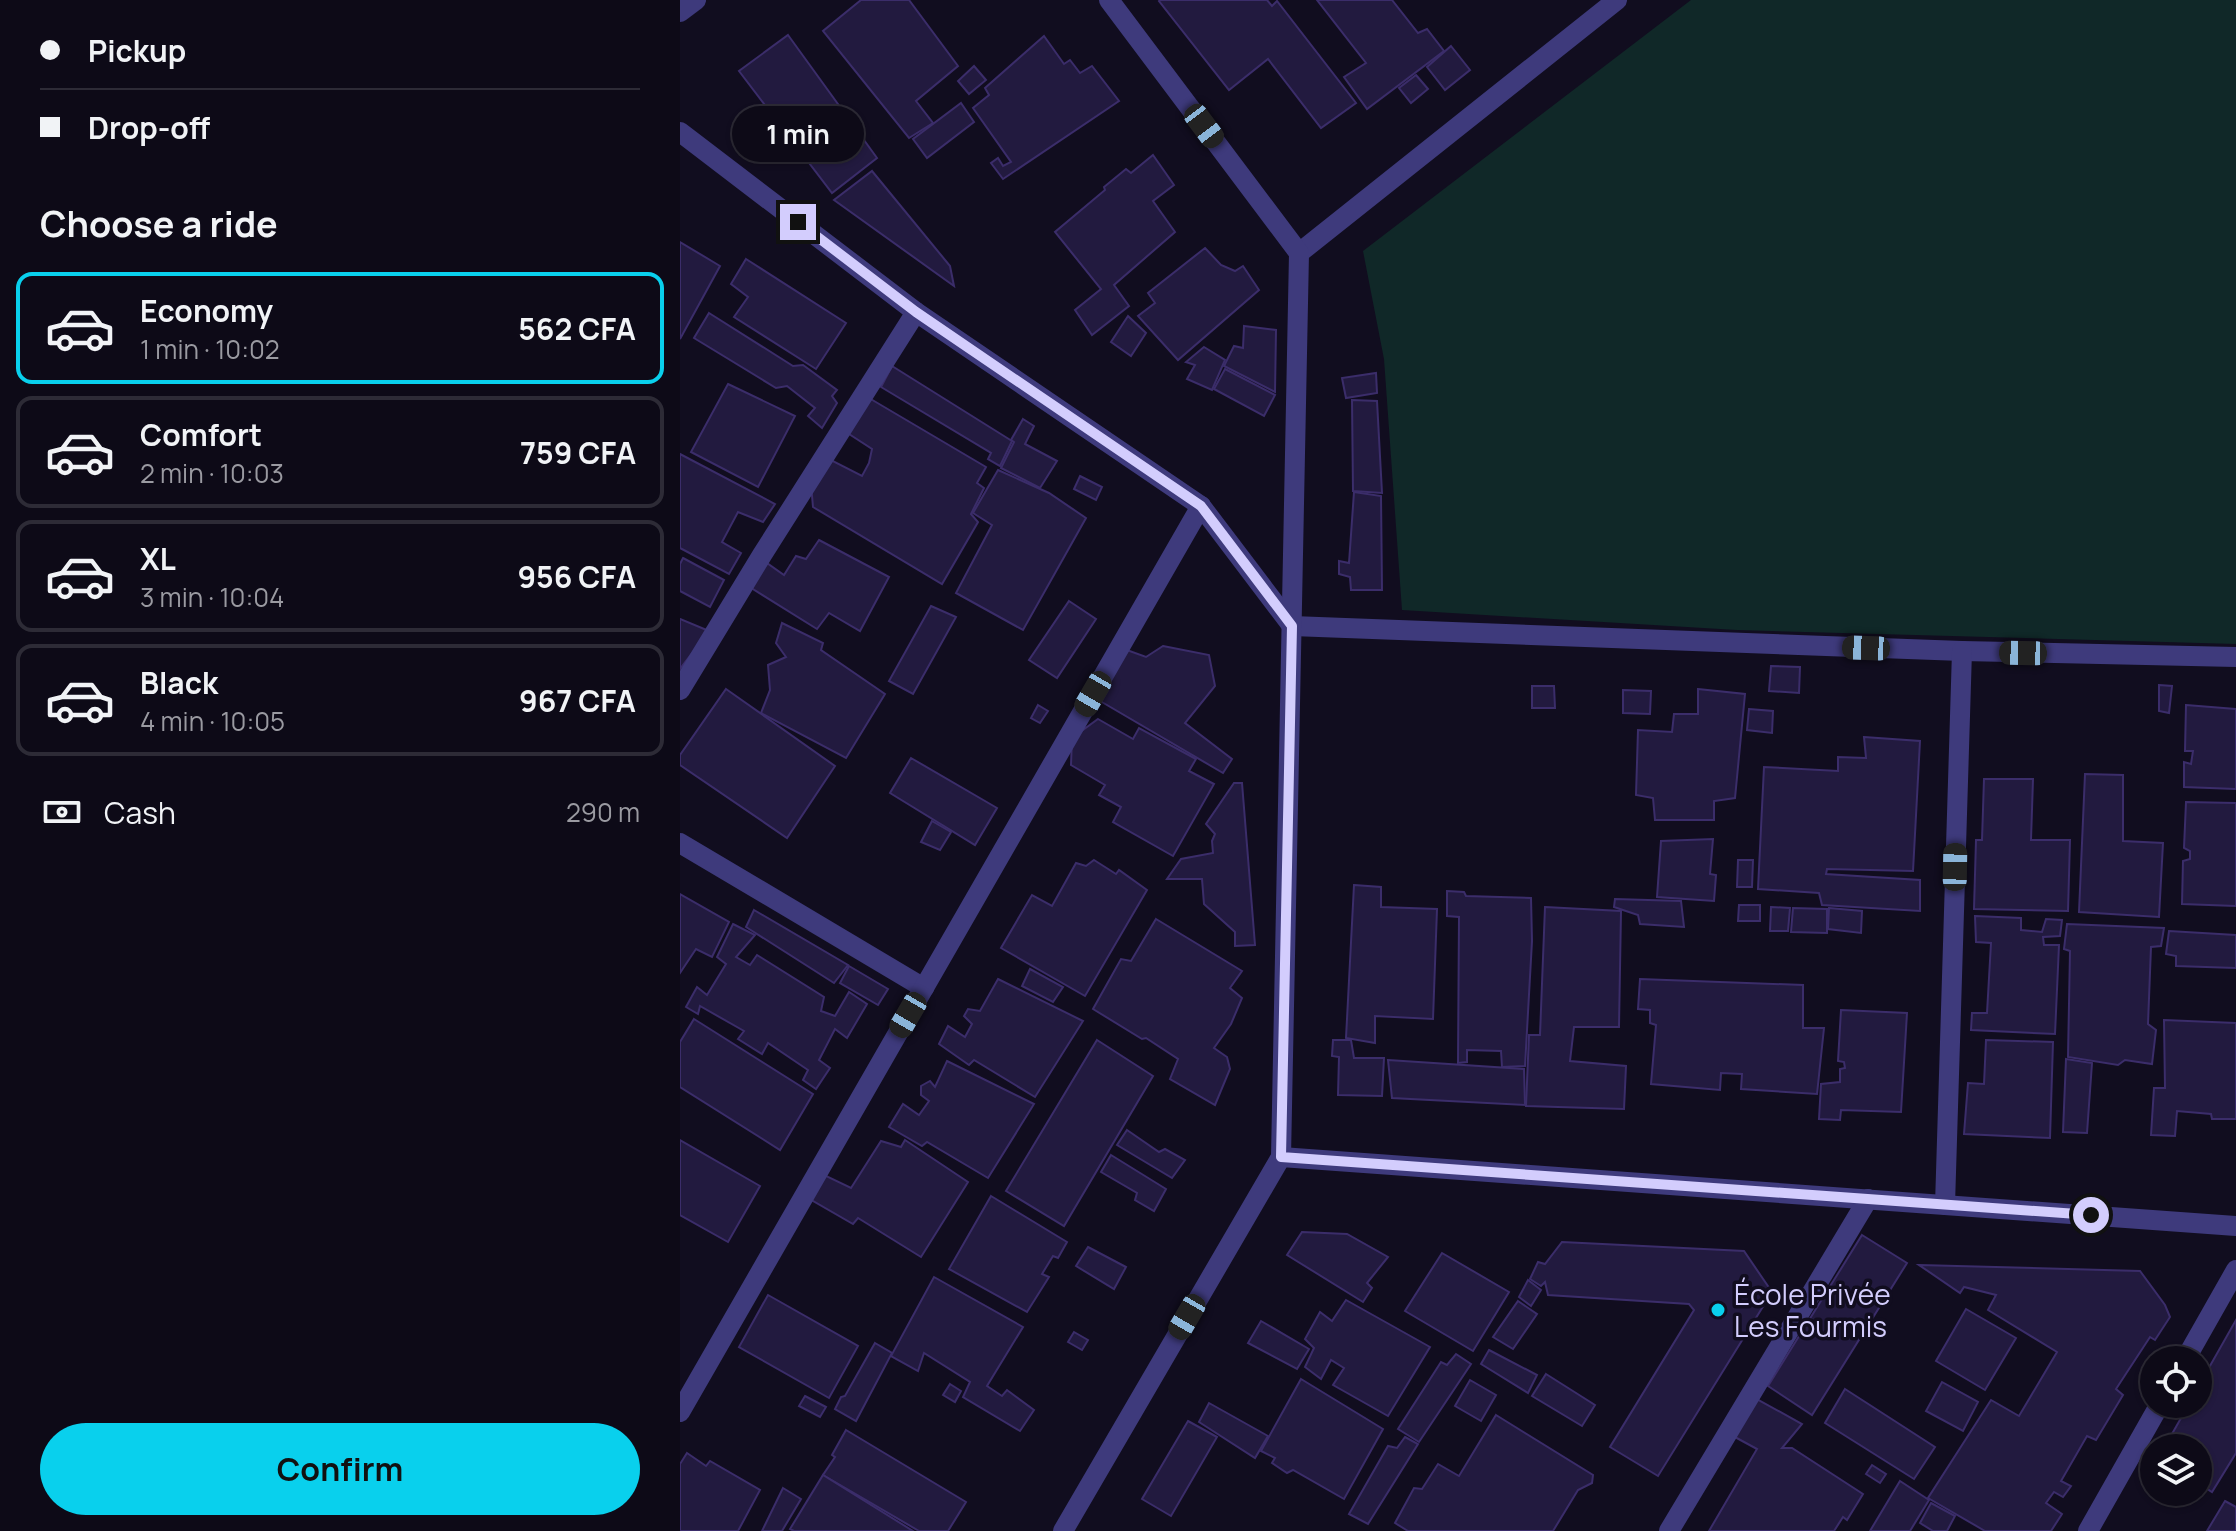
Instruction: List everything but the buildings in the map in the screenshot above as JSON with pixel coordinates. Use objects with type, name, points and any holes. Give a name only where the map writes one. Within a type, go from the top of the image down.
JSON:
[{"type":"street","points":[[680,12],[696,0]]},
{"type":"street","points":[[1063,1531],[1281,1157],[1299,253],[1109,0]]},
{"type":"street","points":[[1299,253],[1617,0]]},
{"type":"street","points":[[680,132],[916,312],[1201,506],[1292,626]]},
{"type":"street","points":[[680,690],[916,312]]},
{"type":"street","points":[[680,1412],[1201,506]]},
{"type":"street","points":[[1292,626],[1962,651],[2236,657]]},
{"type":"street","points":[[1945,1205],[1962,651]]},
{"type":"street","points":[[680,843],[924,988]]},
{"type":"street","points":[[1281,1157],[2236,1226]]},
{"type":"street","points":[[1669,1531],[1868,1199]]},
{"type":"street","points":[[2193,1346],[2236,1270]]},
{"type":"street","points":[[2088,1531],[2152,1418]]},
{"type":"green space","points":[[1691,0],[2236,0],[2236,644],[1737,630],[1402,610],[1384,359],[1363,251]]},
{"type":"place","name":"École Privée Les Fourmis","points":[[1718,1310]]},
{"type":"route","points":[[798,222],[916,312],[1201,506],[1292,626],[1281,1157],[2091,1215]]}]
